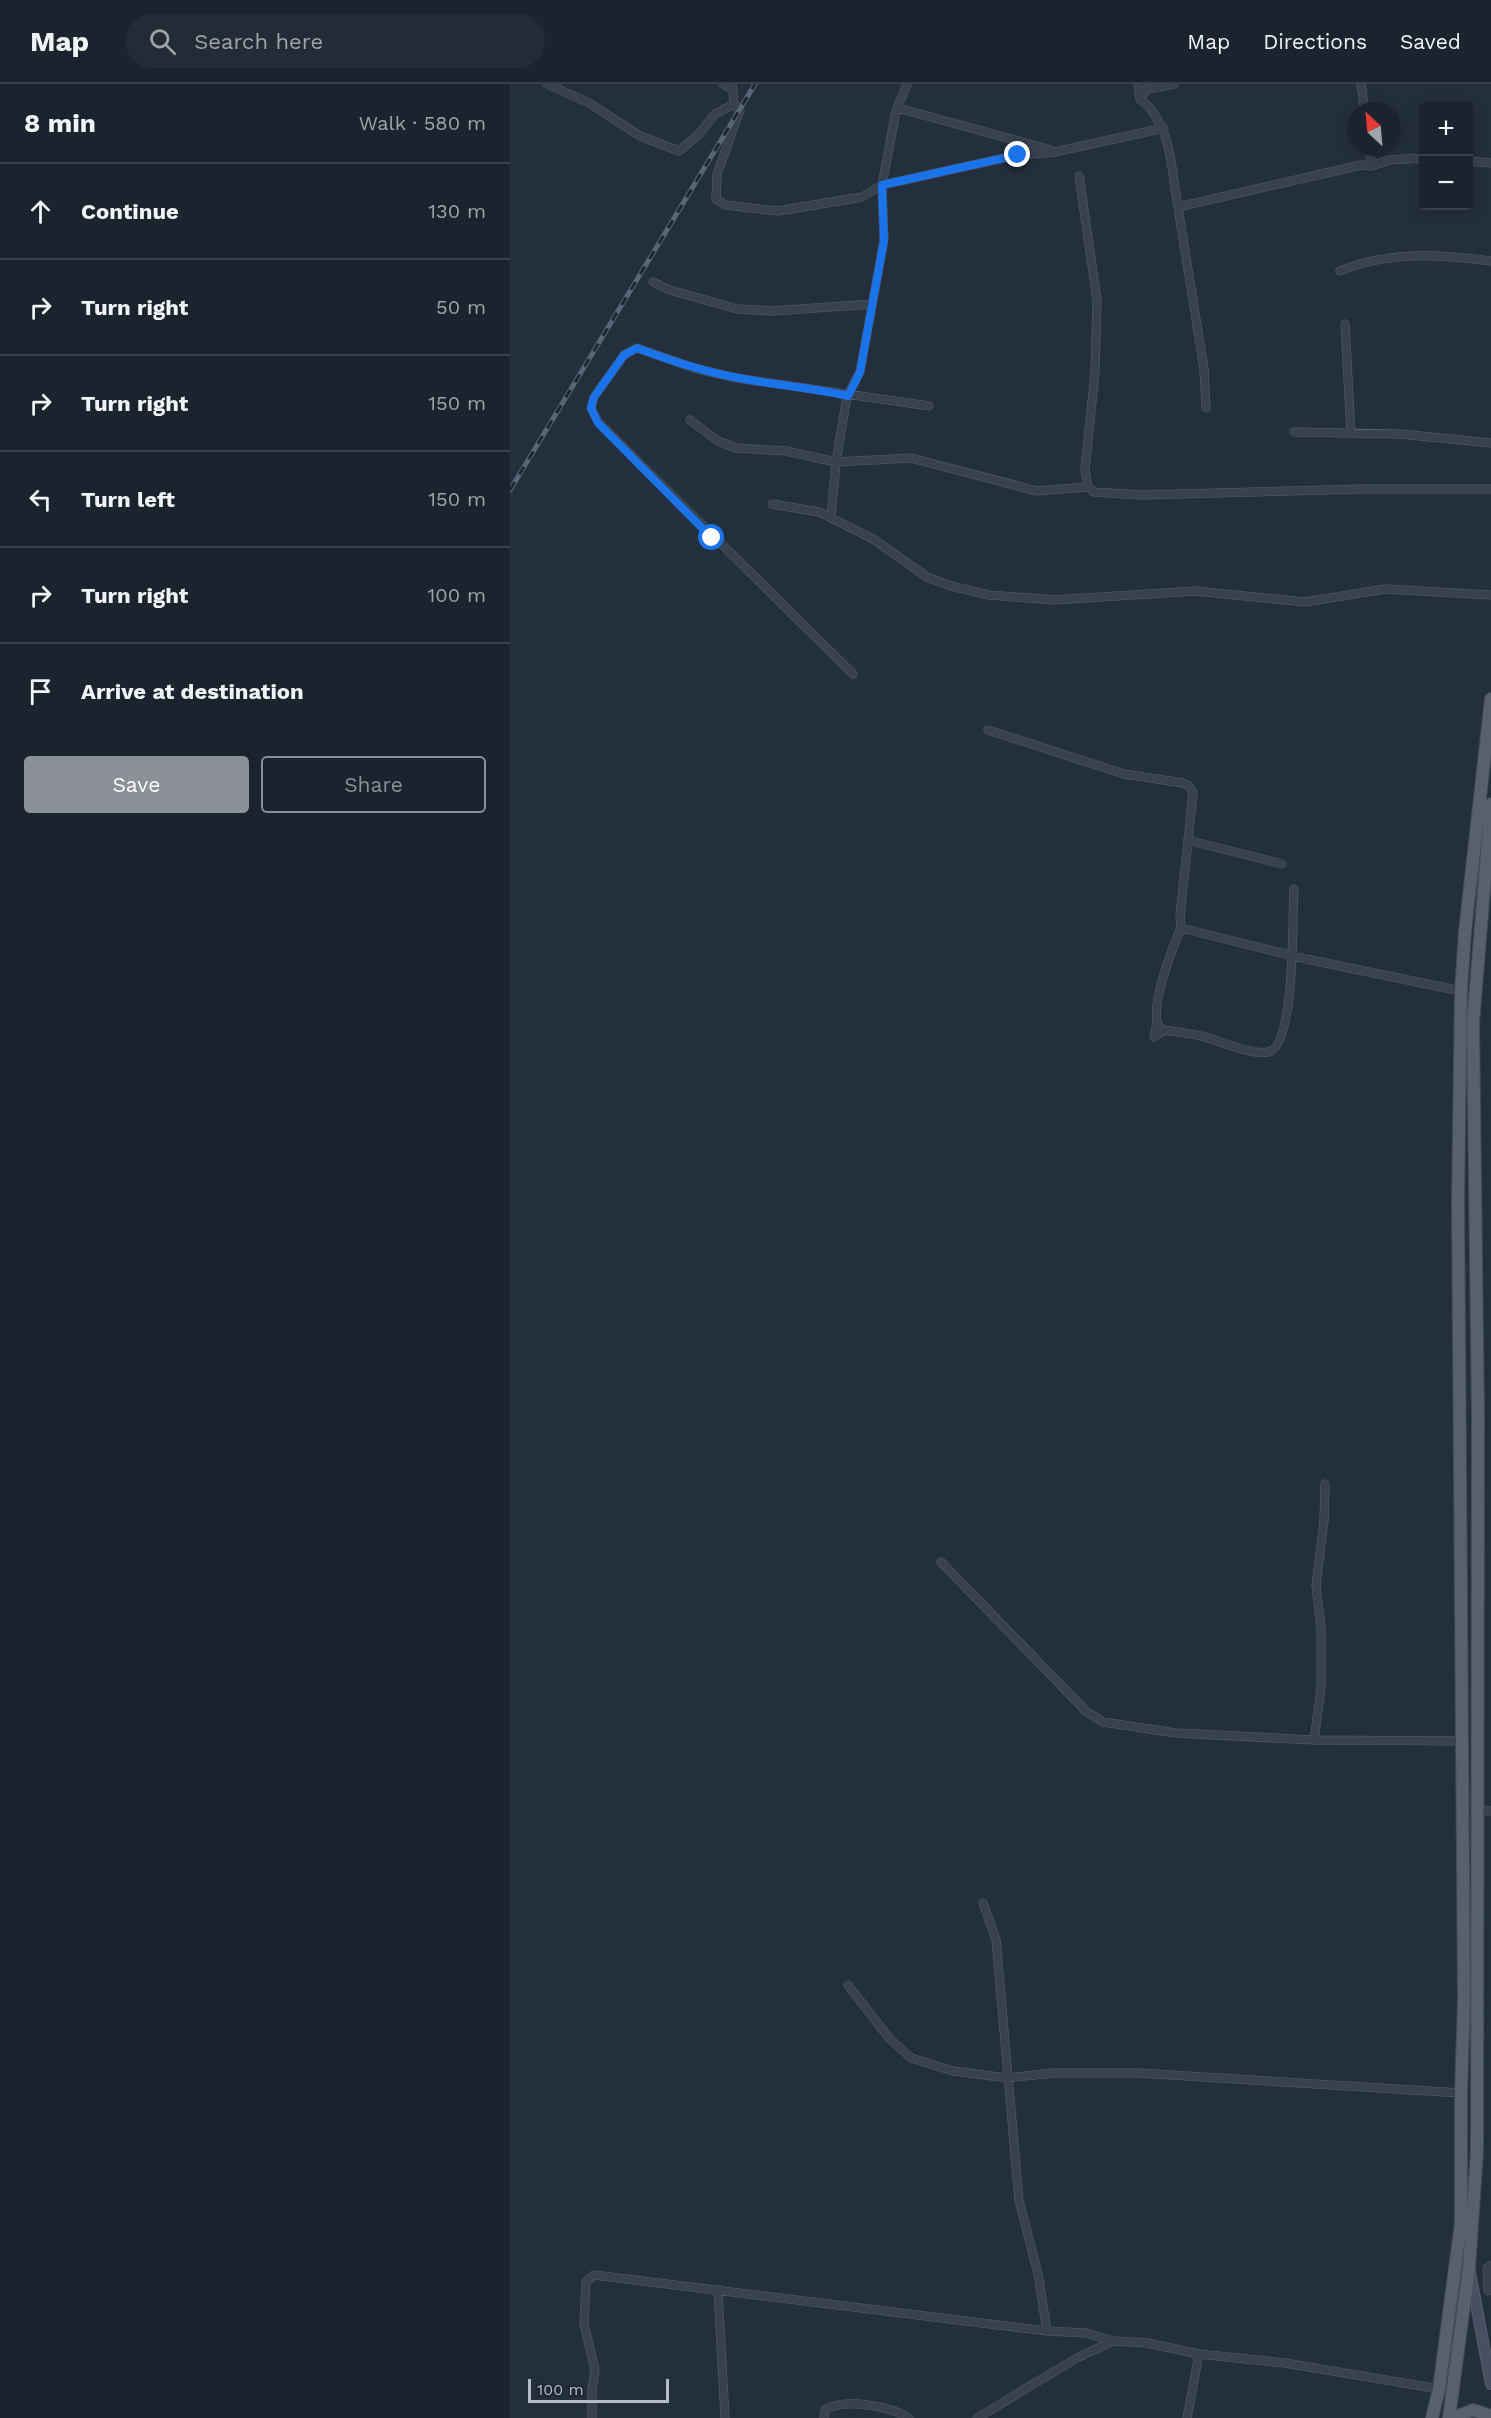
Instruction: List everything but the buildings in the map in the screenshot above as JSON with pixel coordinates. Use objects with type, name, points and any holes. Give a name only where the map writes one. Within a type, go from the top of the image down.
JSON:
[{"type":"main road","points":[[1432,2418],[1439,2390],[1461,2223],[1464,2001],[1458,1203],[1461,991],[1465,932],[1491,699]]},
{"type":"main road","points":[[1491,804],[1473,1023],[1478,1404],[1477,2151],[1469,2268],[1451,2418],[1473,2410],[1491,2416]]},
{"type":"main road","points":[[1458,1203],[1476,1205]]},
{"type":"main road","points":[[1469,2268],[1490,2377]]},
{"type":"street","points":[[547,84],[589,103],[640,136],[679,151],[698,135],[715,114],[734,104]]},
{"type":"street","points":[[723,84],[732,86],[734,104],[740,109],[717,174],[716,199],[725,205],[778,211],[862,197],[882,185],[1018,155],[1055,152],[1164,128]]},
{"type":"street","points":[[831,518],[836,462],[848,396],[860,372],[884,240],[882,185],[896,111],[907,84]]},
{"type":"street","points":[[1138,84],[1140,99],[1152,108],[1164,128],[1203,358],[1206,408]]},
{"type":"street","points":[[1140,99],[1147,89],[1174,84]]},
{"type":"street","points":[[1361,84],[1364,102]]},
{"type":"street","points":[[898,108],[1055,152]]},
{"type":"street","points":[[1370,156],[1371,166]]},
{"type":"street","points":[[1178,207],[1361,165],[1371,166],[1389,160],[1419,158]]},
{"type":"street","points":[[1473,161],[1491,163]]},
{"type":"street","points":[[1079,176],[1097,300],[1095,373],[1085,469],[1088,487],[1094,492],[1114,495],[1363,489],[1491,489]]},
{"type":"street","points":[[1340,271],[1381,260],[1419,255],[1453,256],[1491,261]]},
{"type":"street","points":[[652,282],[737,309],[771,311],[872,304]]},
{"type":"street","points":[[1346,324],[1351,433]]},
{"type":"street","points":[[853,674],[598,423],[591,408],[594,397],[620,360],[637,348],[711,372],[778,385],[818,388],[848,396],[930,406]]},
{"type":"street","points":[[690,420],[718,441],[736,448],[786,452],[836,462],[911,458],[1037,491],[1088,487]]},
{"type":"street","points":[[1294,432],[1400,434],[1491,443]]},
{"type":"street","points":[[772,504],[819,512],[873,539],[927,577],[989,596],[1054,600],[1195,591],[1305,602],[1386,589],[1491,595]]},
{"type":"street","points":[[988,730],[1124,774],[1183,783],[1189,786],[1193,794],[1180,915],[1181,928],[1167,960],[1158,1002],[1157,1023],[1164,1030],[1199,1035],[1246,1049],[1266,1052],[1275,1049],[1281,1039],[1286,1016],[1293,956],[1291,924],[1294,889]]},
{"type":"street","points":[[1187,840],[1282,864]]},
{"type":"street","points":[[1181,928],[1293,956],[1461,991]]},
{"type":"street","points":[[1314,1740],[1321,1689],[1321,1628],[1316,1585],[1324,1521],[1325,1484]]},
{"type":"street","points":[[941,1562],[1086,1711],[1103,1722],[1176,1733],[1314,1740],[1463,1741]]},
{"type":"street","points":[[1477,1810],[1491,1811]]},
{"type":"street","points":[[983,1903],[996,1940],[1019,2200],[1038,2274],[1047,2331]]},
{"type":"street","points":[[848,1985],[889,2038],[911,2058],[953,2071],[1007,2078],[1053,2073],[1138,2073],[1461,2093]]},
{"type":"street","points":[[1474,2289],[1489,2291],[1487,2268],[1491,2265]]},
{"type":"street","points":[[592,2418],[595,2370],[584,2324],[586,2282],[594,2275],[1047,2331],[1086,2333],[1113,2341],[1147,2343],[1199,2354],[1285,2363],[1366,2375],[1439,2390]]},
{"type":"street","points":[[718,2289],[725,2418]]},
{"type":"street","points":[[977,2418],[1077,2358],[1113,2341]]},
{"type":"street","points":[[1187,2418],[1199,2354]]},
{"type":"street","points":[[824,2418],[825,2410],[830,2407],[854,2405],[888,2408],[909,2418]]},
{"type":"railway","points":[[510,490],[755,84]]},
{"type":"route","points":[[712,538],[598,423],[591,408],[594,397],[620,360],[637,348],[694,368],[736,378],[778,385],[818,388],[848,396],[860,372],[884,240],[882,185],[1018,155]]}]
